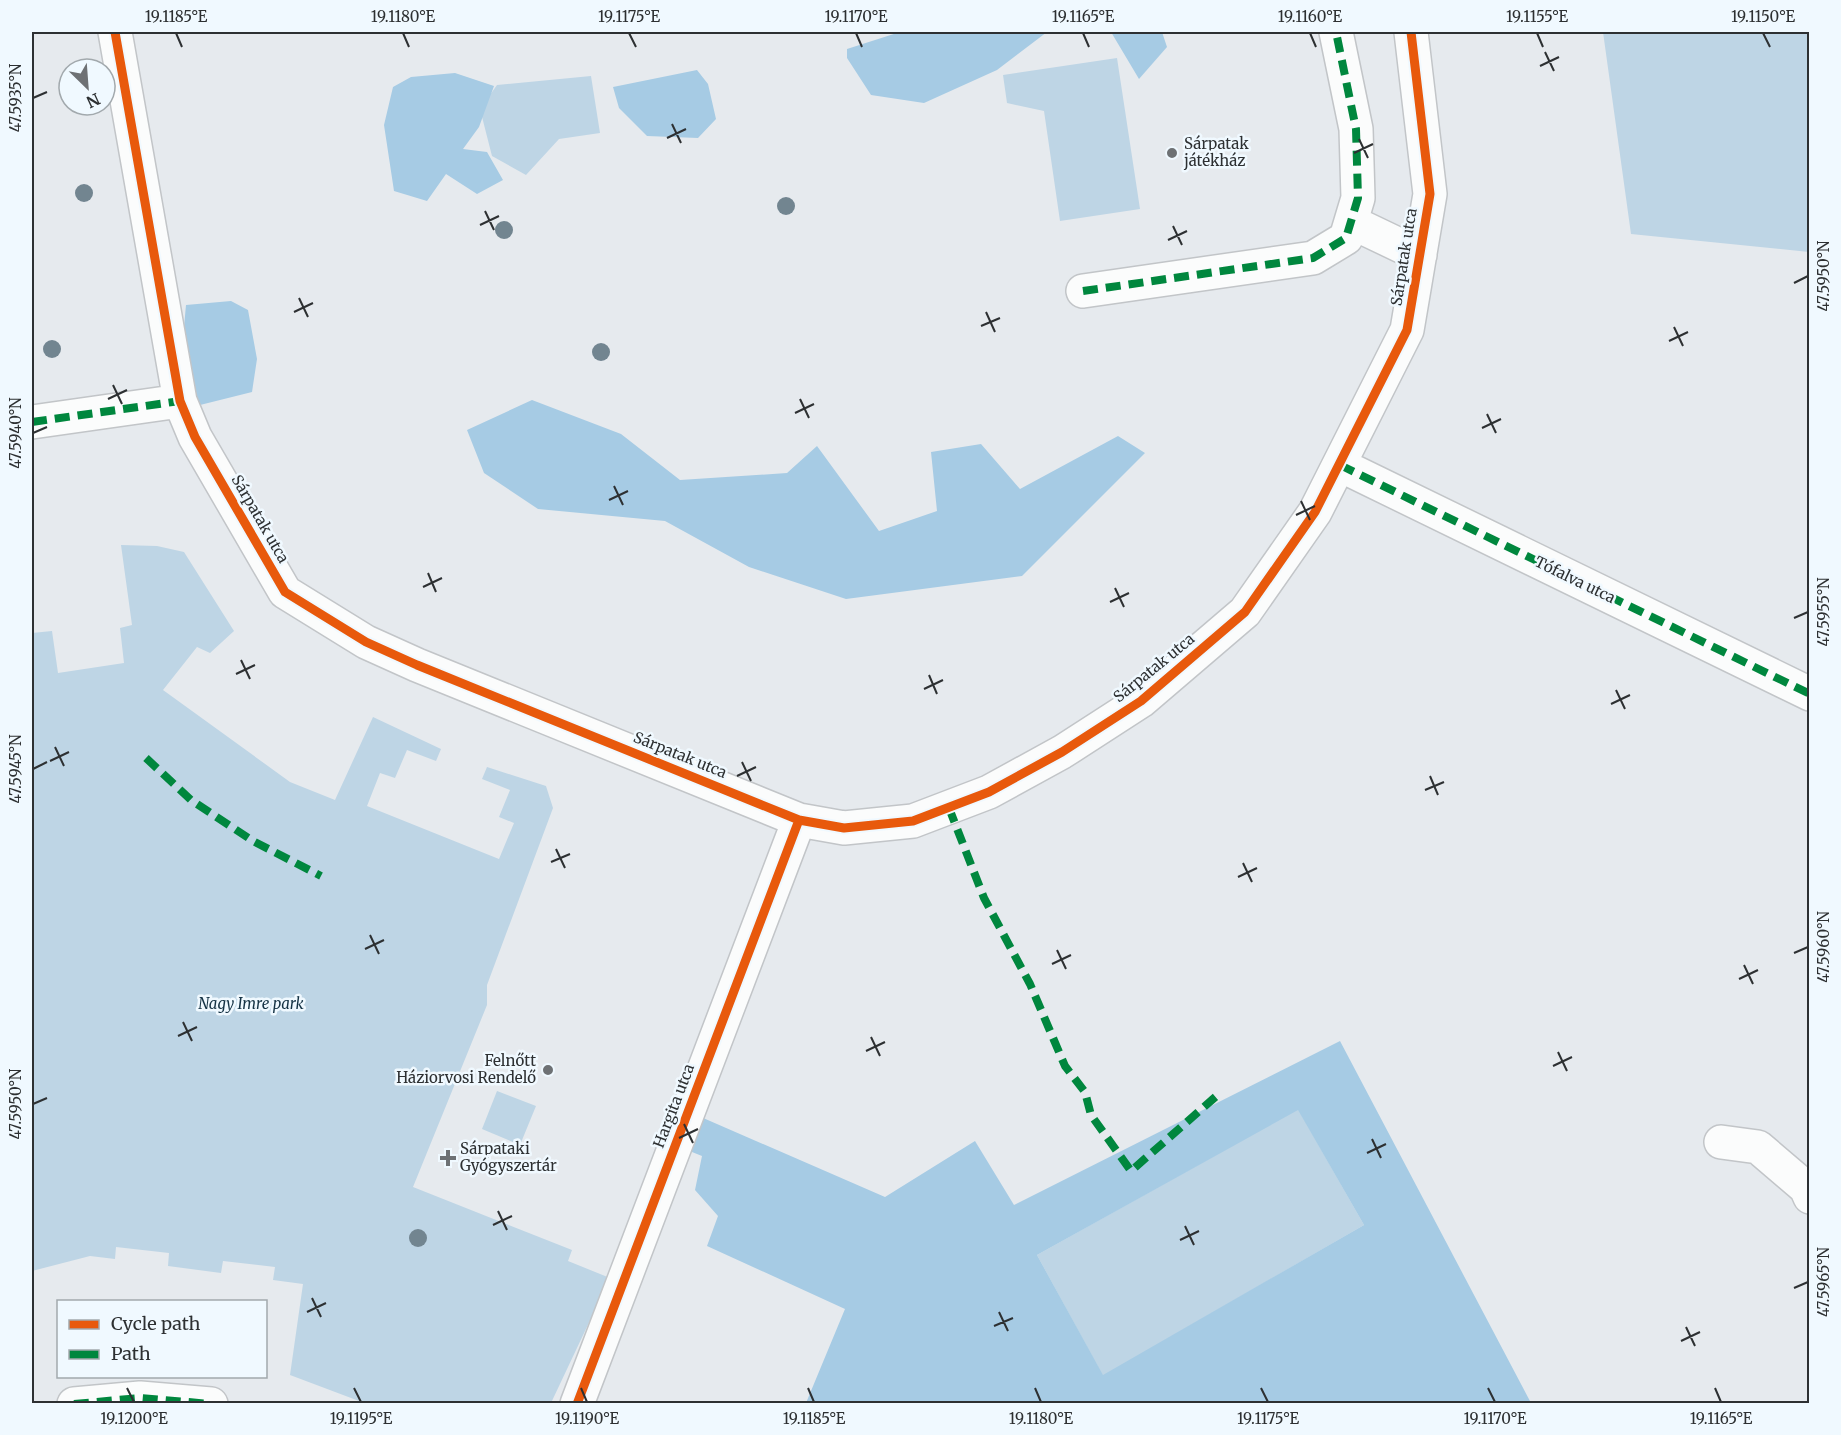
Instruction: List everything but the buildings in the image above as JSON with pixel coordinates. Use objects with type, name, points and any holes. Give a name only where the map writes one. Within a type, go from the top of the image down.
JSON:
[{"type":"street","name":"Sárpatak utca","points":[[115,32],[180,401],[195,437],[285,592],[366,642],[799,820],[844,828],[913,821],[989,792],[1062,752],[1141,701],[1245,612],[1315,512],[1407,330],[1430,194],[1411,32]]},
{"type":"street","points":[[1083,291],[1312,258],[1346,238],[1358,198],[1356,129],[1336,32]]},
{"type":"street","name":"Sárpatak utca","points":[[1351,222],[1420,255]]},
{"type":"street","points":[[32,422],[180,401]]},
{"type":"street","name":"Tófalva utca","points":[[1340,465],[1809,694]]},
{"type":"street","name":"Hargita utca","points":[[576,1404],[799,820]]},
{"type":"street","points":[[1721,1142],[1758,1147],[1806,1188],[1809,1197]]},
{"type":"street","points":[[74,1404],[140,1398],[211,1404]]},
{"type":"green space","points":[[1603,32],[1809,32],[1809,252],[1631,234]]},
{"type":"green space","points":[[1117,58],[1140,209],[1060,221],[1044,111],[1007,103],[1003,75]]},
{"type":"green space","points":[[591,76],[600,133],[559,139],[526,175],[492,156],[480,109],[497,85]]},
{"type":"green space","name":"Nagy Imre park","points":[[121,545],[157,546],[184,552],[234,631],[210,653],[197,647],[163,690],[290,782],[335,800],[373,717],[441,749],[436,761],[407,750],[395,778],[380,773],[367,806],[499,859],[514,823],[499,817],[510,790],[482,779],[487,767],[546,786],[553,808],[487,985],[487,1005],[413,1187],[572,1250],[568,1261],[610,1278],[551,1403],[367,1404],[290,1375],[303,1284],[273,1280],[275,1267],[223,1261],[221,1273],[168,1266],[169,1253],[116,1247],[115,1259],[90,1256],[32,1271],[32,633],[52,631],[58,673],[124,663],[120,628],[132,625]]},
{"type":"green space","points":[[497,1091],[536,1106],[520,1145],[482,1129]]},
{"type":"green space","points":[[1298,1109],[1364,1225],[1103,1376],[1037,1255]]},
{"type":"shaded area","points":[[900,32],[1047,32],[997,70],[924,103],[871,95],[847,58],[847,49]]},
{"type":"shaded area","points":[[1111,32],[1162,32],[1167,47],[1139,79]]},
{"type":"shaded area","points":[[697,70],[708,84],[716,119],[698,138],[647,136],[619,108],[613,87]]},
{"type":"shaded area","points":[[455,73],[494,86],[479,127],[463,149],[487,152],[503,180],[477,194],[446,174],[427,201],[394,191],[384,125],[393,87],[411,77]]},
{"type":"shaded area","points":[[231,301],[248,310],[257,359],[252,392],[200,405],[189,378],[184,356],[186,305]]},
{"type":"shaded area","points":[[532,400],[621,434],[680,480],[787,473],[817,446],[879,531],[937,511],[931,452],[981,444],[1020,489],[1118,436],[1145,453],[1022,576],[846,599],[749,567],[665,521],[538,509],[484,473],[467,430]]},
{"type":"shaded area","points":[[1340,1041],[1531,1403],[806,1403],[845,1309],[707,1246],[718,1216],[695,1190],[702,1156],[682,1148],[694,1114],[885,1197],[975,1141],[1014,1205]],"holes":[[[1298,1110],[1364,1225],[1103,1375],[1037,1255]]]},
{"type":"marked path","points":[[1083,291],[1313,258],[1346,238],[1358,198],[1356,129],[1336,32]]},
{"type":"marked path","points":[[32,422],[180,401]]},
{"type":"marked path","points":[[1340,465],[1810,694]]},
{"type":"marked path","points":[[146,758],[191,800],[253,841],[321,876]]},
{"type":"marked path","points":[[949,808],[984,898],[1030,984],[1065,1066],[1085,1092],[1091,1115],[1131,1171],[1221,1092]]},
{"type":"marked path","points":[[74,1404],[140,1398],[211,1404]]},
{"type":"cycle path","points":[[115,32],[180,401],[195,437],[285,592],[366,642],[417,665],[799,820],[844,828],[913,821],[989,792],[1062,752],[1141,701],[1245,612],[1315,512],[1407,330],[1430,194],[1411,32]]},
{"type":"cycle path","points":[[577,1404],[799,820]]},
{"type":"place","name":"Sárpatak játékház","points":[[1172,153]]},
{"type":"place","name":"Felnőtt Háziorvosi Rendelő","points":[[548,1070]]},
{"type":"place","name":"Sárpataki Gyógyszertár","points":[[448,1158]]}]
